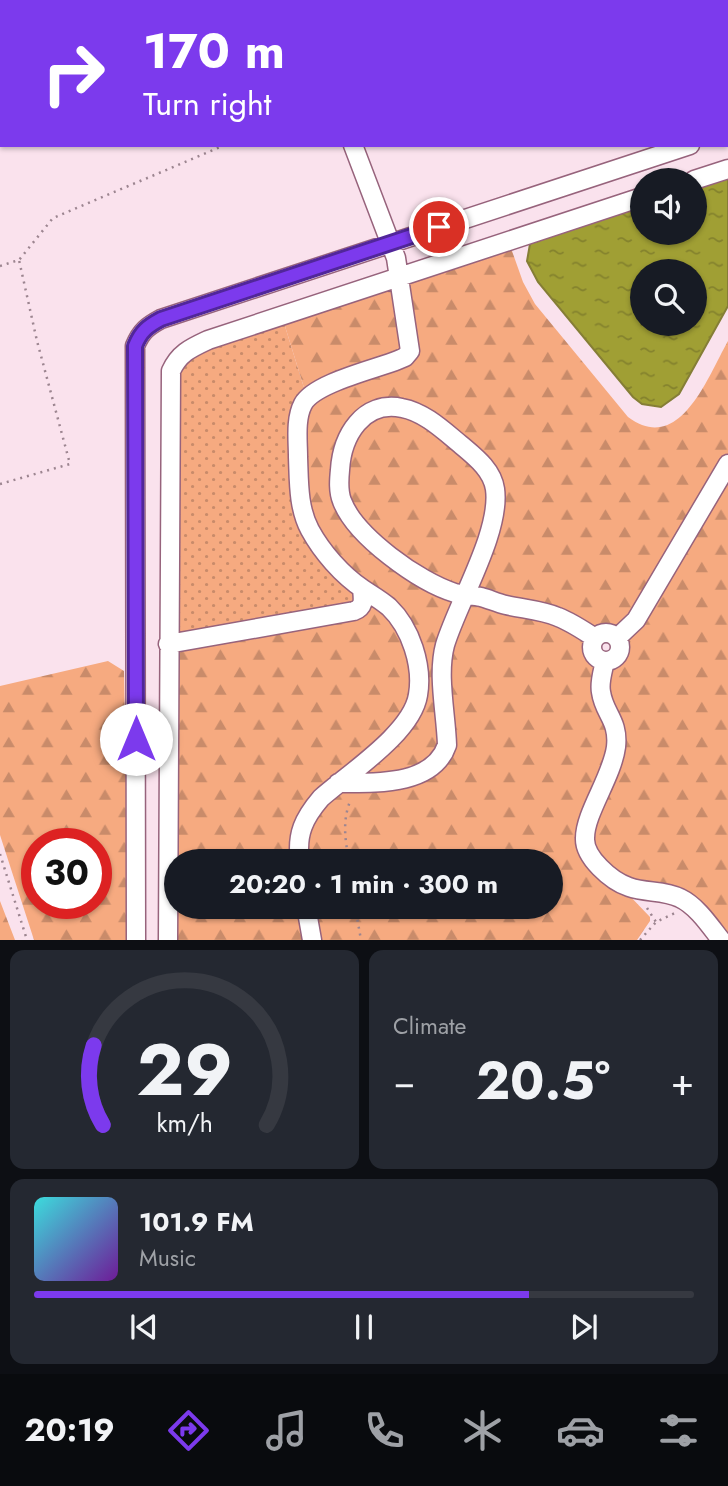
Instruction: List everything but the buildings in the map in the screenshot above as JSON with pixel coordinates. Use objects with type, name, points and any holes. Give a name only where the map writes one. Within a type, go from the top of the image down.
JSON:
[{"type":"street","points":[[354,147],[396,258],[410,351],[405,357],[323,388],[303,403],[299,414],[299,491],[304,517],[331,559],[362,589],[388,606],[402,624],[416,657],[420,679],[413,714],[358,776]]},
{"type":"street","points":[[634,164],[638,147]]},
{"type":"street","points":[[136,940],[135,346],[139,334],[161,319],[684,147]]},
{"type":"street","points":[[707,176],[728,169]]},
{"type":"street","points":[[168,940],[171,371],[176,360],[185,351],[208,340],[630,201]]},
{"type":"street","points":[[298,849],[300,829],[310,811],[338,783],[358,776],[394,779],[424,773],[443,757],[447,745],[441,664],[445,645],[466,595],[481,556],[495,508],[492,481],[485,467],[439,426],[403,408],[389,407],[369,412],[358,421],[350,433],[340,465],[341,499],[349,516],[370,540],[393,559],[443,588],[466,595],[556,616],[595,638]]},
{"type":"street","points":[[617,638],[636,620],[728,464]]},
{"type":"street","points":[[169,644],[354,611],[360,609],[363,604],[362,589]]},
{"type":"street","points":[[605,661],[594,655],[592,643],[606,632],[617,638]]},
{"type":"street","points":[[605,661],[616,656],[619,650],[617,638]]},
{"type":"street","points":[[605,661],[601,696],[613,719],[616,747],[610,772],[586,828],[584,841],[587,849],[617,881],[629,887],[663,892],[682,899],[721,940]]},
{"type":"street","points":[[308,919],[312,940]]},
{"type":"path","points":[[0,266],[19,260],[53,218],[220,147]]},
{"type":"path","points":[[0,484],[70,464],[37,341],[19,260]]},
{"type":"path","points":[[347,849],[345,813],[358,776]]},
{"type":"path","points":[[0,854],[27,940]]},
{"type":"path","points":[[640,940],[656,922],[683,911],[695,911]]},
{"type":"path","points":[[357,919],[360,940]]},
{"type":"green space","points":[[507,250],[512,251],[523,282],[535,304],[628,417],[646,426],[663,426],[677,419],[690,407],[728,341],[728,456],[635,615],[621,625],[603,629],[483,594],[478,578],[500,491],[421,410],[354,418],[337,502],[455,598],[442,733],[432,763],[390,776],[364,775],[364,769],[404,731],[419,654],[313,526],[302,438],[312,401],[408,362],[406,288],[409,282]]},
{"type":"green space","points":[[393,285],[404,348],[305,391],[284,323]]},
{"type":"green space","points":[[284,323],[305,391],[345,579],[359,602],[174,639],[177,374],[189,355]]},
{"type":"green space","points":[[380,412],[417,418],[469,457],[488,483],[490,507],[462,587],[419,571],[360,524],[343,484],[354,435]]},
{"type":"green space","points":[[728,476],[728,940],[707,916],[623,876],[608,866],[597,854],[593,832],[614,771],[607,698],[608,674]]},
{"type":"green space","points":[[365,598],[396,619],[416,679],[399,724],[317,794],[300,849],[173,849],[175,648],[356,613]]},
{"type":"green space","points":[[474,600],[556,620],[583,638],[598,667],[612,747],[581,829],[626,892],[650,917],[637,940],[316,940],[313,919],[563,919],[563,849],[304,849],[305,830],[334,794],[437,769],[441,704],[448,655],[463,614]]},
{"type":"green space","points":[[108,661],[124,671],[129,940],[34,940],[27,919],[112,919],[112,828],[21,828],[21,900],[0,835],[0,686]]},
{"type":"green space","points":[[0,901],[15,940],[0,940]]},
{"type":"green space","points":[[172,919],[303,919],[306,940],[172,940]]},
{"type":"water","points":[[728,176],[728,306],[679,394],[661,407],[642,404],[633,397],[538,282],[527,261],[530,244],[535,239],[630,207],[630,245],[707,245],[707,182]]},
{"type":"route","points":[[136,739],[135,346],[139,334],[161,319],[439,227]]}]
